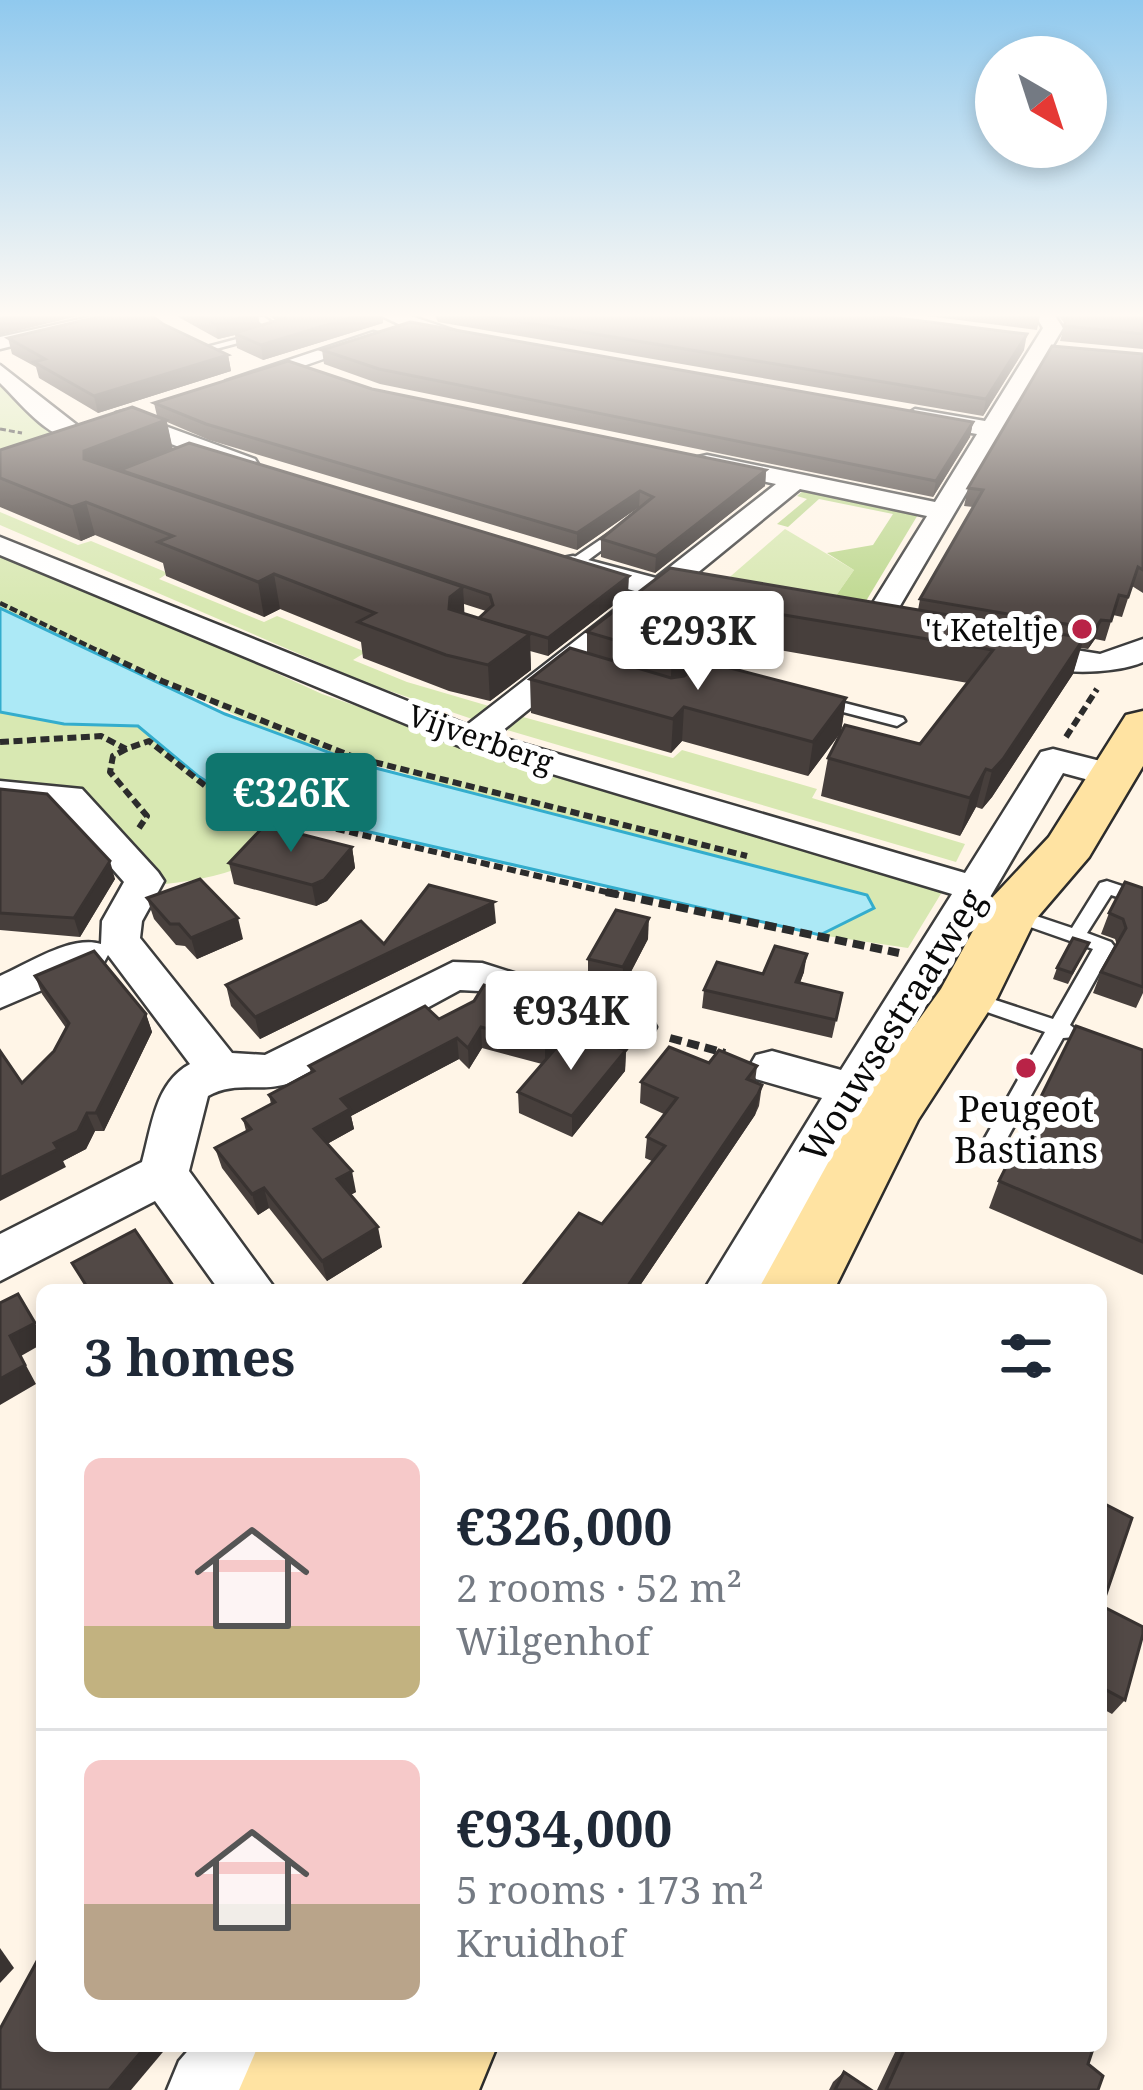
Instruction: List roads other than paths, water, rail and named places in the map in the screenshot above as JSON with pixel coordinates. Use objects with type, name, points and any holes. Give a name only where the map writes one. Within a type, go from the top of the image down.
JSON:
[{"type":"main road","name":"Wouwsestraatweg","points":[[799,1284],[951,980],[1008,893],[1070,846],[1084,767],[1121,718],[1126,673]]},
{"type":"main road","name":"Wouwsestraatweg","points":[[1084,767],[1143,725]]},
{"type":"main road","points":[[296,2090],[324,2052]]},
{"type":"main road","points":[[419,2090],[438,2052]]},
{"type":"street","points":[[42,411],[58,425],[99,426],[280,474]]},
{"type":"street","points":[[37,446],[145,411]]},
{"type":"street","points":[[876,622],[999,411]]},
{"type":"street","points":[[898,413],[989,429]]},
{"type":"street","points":[[678,456],[944,512]]},
{"type":"street","points":[[471,739],[795,481]]},
{"type":"street","name":"Vijverberg","points":[[0,545],[120,599],[471,739],[1008,893]]},
{"type":"street","points":[[563,561],[666,588],[736,599]]},
{"type":"street","points":[[988,644],[1126,673]]},
{"type":"street","points":[[0,792],[69,797],[144,881],[122,921],[119,940],[219,1069]]},
{"type":"street","points":[[0,993],[119,940]]},
{"type":"street","points":[[0,1259],[163,1174],[187,1087],[219,1069],[271,1072],[453,976],[482,977],[634,1028]]},
{"type":"street","name":"Wouwsestraatweg","points":[[734,1284],[849,1089],[951,980]]},
{"type":"street","points":[[772,1067],[849,1089]]},
{"type":"street","points":[[163,1174],[245,1284]]},
{"type":"street","points":[[208,2090],[240,2052]]},
{"type":"lane","points":[[563,561],[642,515]]},
{"type":"lane","points":[[814,700],[897,721]]},
{"type":"lane","points":[[1076,936],[1107,887],[1143,899]]},
{"type":"lane","points":[[996,1138],[1104,946],[1076,936],[1008,893]]},
{"type":"lane","points":[[951,980],[1100,1043]]},
{"type":"water","points":[[0,608],[225,714],[360,764],[867,895],[874,908],[820,935],[269,809],[230,796],[138,726],[64,724],[0,712]]},
{"type":"place","name":"'t Keteltje","points":[[1082,629]]},
{"type":"place","name":"Peugeot Bastians","points":[[1026,1068]]}]
